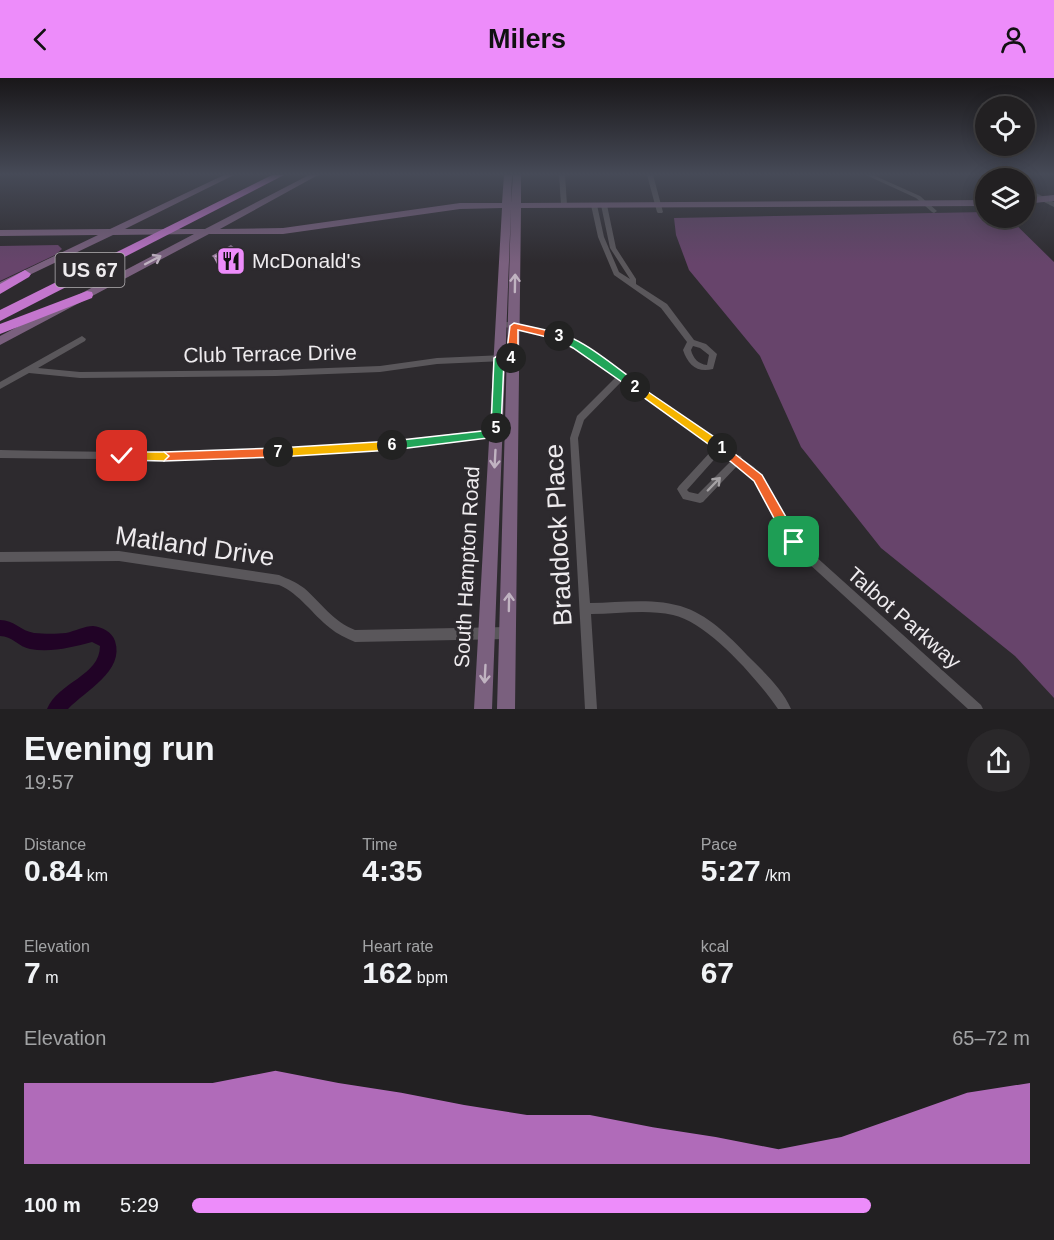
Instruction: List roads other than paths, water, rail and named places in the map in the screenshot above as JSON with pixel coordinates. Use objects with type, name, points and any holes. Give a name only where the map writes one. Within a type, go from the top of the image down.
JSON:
[{"type":"highway","name":"US 67","points":[[0,305],[203,204]]},
{"type":"highway","name":"US 67","points":[[0,316],[221,204]]},
{"type":"highway","points":[[0,288],[25,274]]},
{"type":"highway","points":[[0,329],[87,295]]},
{"type":"main road","points":[[108,236],[171,204]]},
{"type":"main road","points":[[204,233],[259,204]]},
{"type":"main road","name":"South Hampton Road","points":[[483,709],[496,433],[506,358],[514,326],[511,204]]},
{"type":"main road","name":"South Hampton Road","points":[[506,709],[511,434],[506,358],[501,324],[512,204]]},
{"type":"main road","points":[[931,208],[970,204]]},
{"type":"main road","points":[[25,274],[95,240],[121,233],[190,236],[276,235],[393,217],[564,205],[599,209]]},
{"type":"main road","points":[[1035,207],[1054,205]]},
{"type":"main road","points":[[511,209],[975,210]]},
{"type":"main road","points":[[234,218],[227,228],[231,232],[239,233]]},
{"type":"main road","points":[[0,233],[175,240],[204,233],[276,235]]},
{"type":"main road","points":[[0,341],[87,295],[190,236]]},
{"type":"main road","points":[[58,240],[70,246],[63,256]]},
{"type":"main road","points":[[0,241],[95,240]]},
{"type":"main road","points":[[492,525],[510,525]]},
{"type":"street","points":[[926,204],[931,208]]},
{"type":"street","points":[[599,209],[600,234],[633,279],[633,284]]},
{"type":"street","points":[[599,209],[608,234],[614,267],[620,278],[633,284],[664,306],[691,342]]},
{"type":"street","points":[[600,234],[608,234]]},
{"type":"street","points":[[614,267],[622,264]]},
{"type":"street","name":"Talbot Parkway","points":[[501,324],[529,327],[566,340],[738,459],[765,488],[783,526],[800,549],[977,709]]},
{"type":"street","points":[[0,386],[82,339]]},
{"type":"street","name":"Club Terrace Drive","points":[[27,370],[80,375],[276,373],[380,369],[437,361],[506,358]]},
{"type":"street","name":"Braddock Place","points":[[591,709],[575,430],[585,412],[621,377]]},
{"type":"street","points":[[0,454],[186,456],[276,453],[366,448],[496,433],[511,434]]},
{"type":"street","points":[[720,447],[682,489],[686,496],[700,499],[738,459]]},
{"type":"street","name":"Matland Drive","points":[[0,557],[119,556],[279,580],[293,586],[341,630],[355,636],[508,633]]},
{"type":"street","points":[[585,609],[658,609],[687,613],[702,621],[722,639],[764,682],[784,709]]},
{"type":"waterway","points":[[0,628],[8,628],[30,641],[66,641],[92,634],[103,637],[108,643],[108,655],[102,667],[94,677],[74,690],[56,709]]},
{"type":"place","name":"McDonald's","points":[[231,261]]}]
